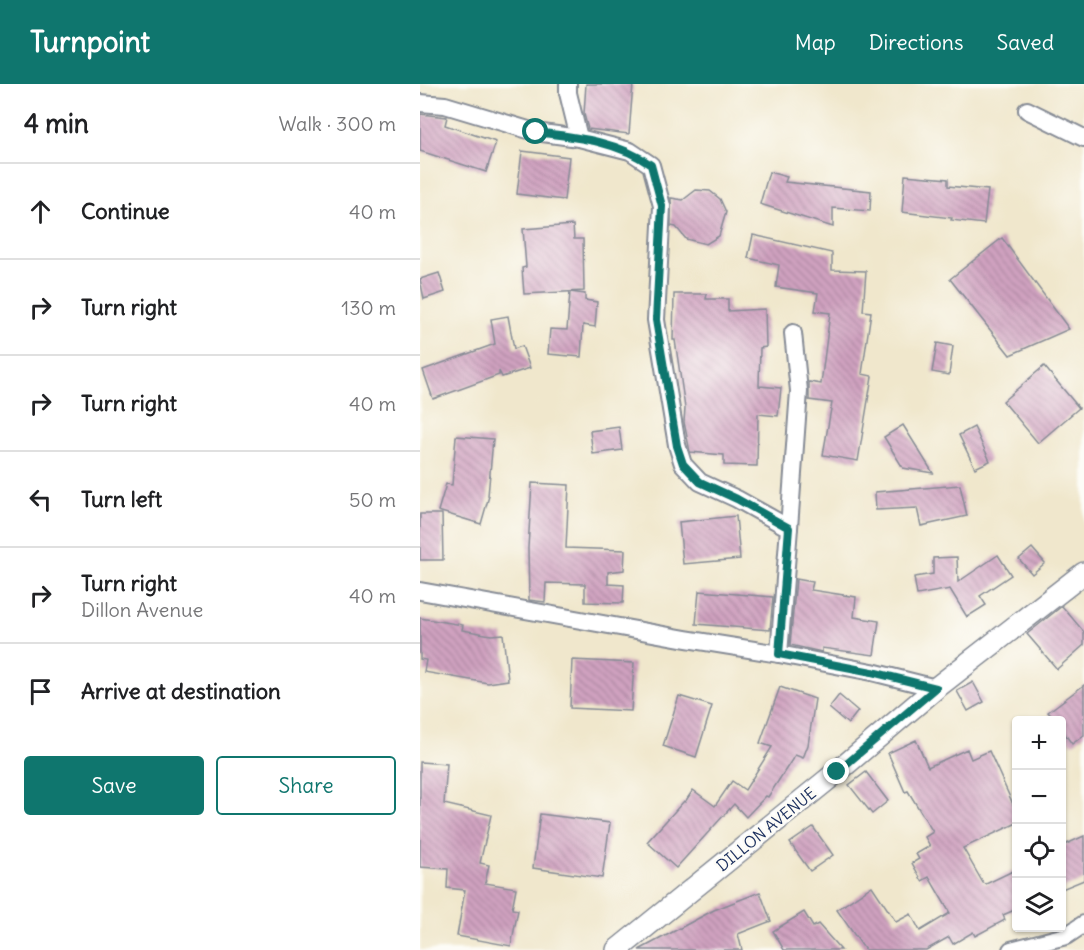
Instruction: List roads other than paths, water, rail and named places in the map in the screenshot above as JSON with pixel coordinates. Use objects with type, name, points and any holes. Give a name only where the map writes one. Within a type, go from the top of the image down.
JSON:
[{"type":"street","points":[[568,84],[579,138]]},
{"type":"street","points":[[420,103],[445,105],[536,132],[579,138],[630,151],[651,165],[662,206],[656,320],[677,446],[683,464],[700,482],[737,499],[789,528]]},
{"type":"street","points":[[1027,110],[1084,138]]},
{"type":"street","points":[[779,654],[799,391],[793,333]]},
{"type":"street","name":"DILLON AVENUE","points":[[617,950],[837,772],[936,688],[1084,573]]},
{"type":"street","points":[[420,591],[779,654],[872,672],[936,688]]},
{"type":"street","points":[[1011,950],[1066,936],[1084,924]]}]
